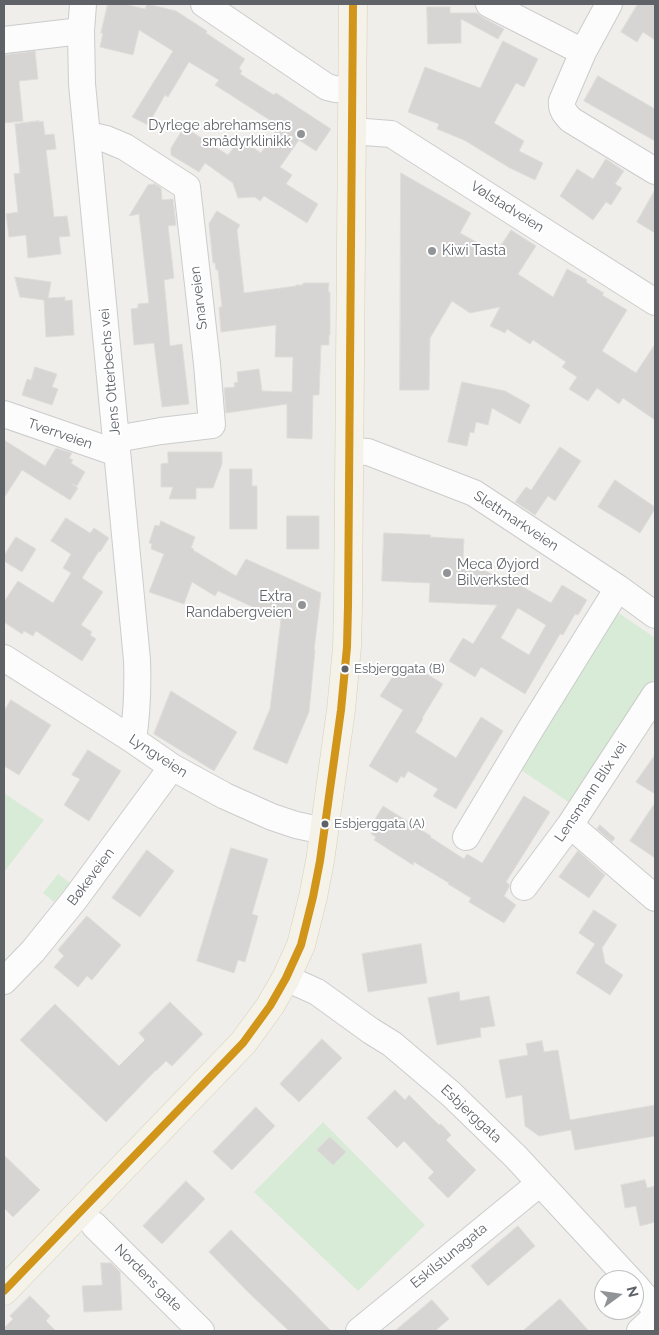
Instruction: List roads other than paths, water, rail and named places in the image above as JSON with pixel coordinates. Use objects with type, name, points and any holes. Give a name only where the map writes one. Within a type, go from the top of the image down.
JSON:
[{"type":"main road","points":[[4,1291],[230,1057],[255,1027],[286,978],[301,945],[310,912],[340,718],[347,647],[353,4]]},
{"type":"street","name":"Jens Otterbechs vei","points":[[83,4],[81,31],[82,84],[137,660],[138,688],[133,740]]},
{"type":"street","points":[[204,4],[327,87],[352,90]]},
{"type":"street","points":[[489,4],[583,52]]},
{"type":"street","points":[[609,4],[583,52],[561,106],[571,120],[655,171]]},
{"type":"street","points":[[4,40],[81,31]]},
{"type":"street","name":"Vølstadveien","points":[[352,131],[391,134],[655,302]]},
{"type":"street","name":"Snarveien","points":[[88,135],[106,139],[125,147],[187,187],[207,364],[212,425],[116,446]]},
{"type":"street","name":"Tverrveien","points":[[4,414],[116,446]]},
{"type":"street","name":"Slettmarkveien","points":[[350,451],[368,452],[474,493],[618,588],[655,615]]},
{"type":"street","points":[[466,837],[618,588]]},
{"type":"street","name":"Lyngveien","points":[[4,658],[172,767],[225,796],[272,817],[324,831]]},
{"type":"street","name":"Lensmann Blix vei","points":[[524,887],[570,825],[655,695]]},
{"type":"street","name":"Bøkeveien","points":[[4,981],[33,951],[75,899],[172,767]]},
{"type":"street","points":[[570,825],[655,898]]},
{"type":"street","name":"Esbjerggata","points":[[286,978],[317,992],[370,1031],[392,1044],[451,1094],[516,1157],[621,1270]]},
{"type":"street","name":"Eskilstunagata","points":[[359,1331],[540,1182]]},
{"type":"street","name":"Nordens gate","points":[[94,1226],[201,1331]]},
{"type":"street","points":[[644,1296],[655,1309]]},
{"type":"street","points":[[640,1331],[655,1317]]},
{"type":"place","name":"Dyrlege abrehamsens smådyrklinikk","points":[[301,134]]},
{"type":"place","name":"Kiwi Tasta","points":[[432,251]]},
{"type":"place","name":"Meca Øyjord Bilverksted","points":[[447,573]]},
{"type":"place","name":"Extra Randabergveien","points":[[302,605]]},
{"type":"place","name":"Esbjerggata (B)","points":[[345,669]]},
{"type":"place","name":"Esbjerggata (A)","points":[[325,824]]}]
